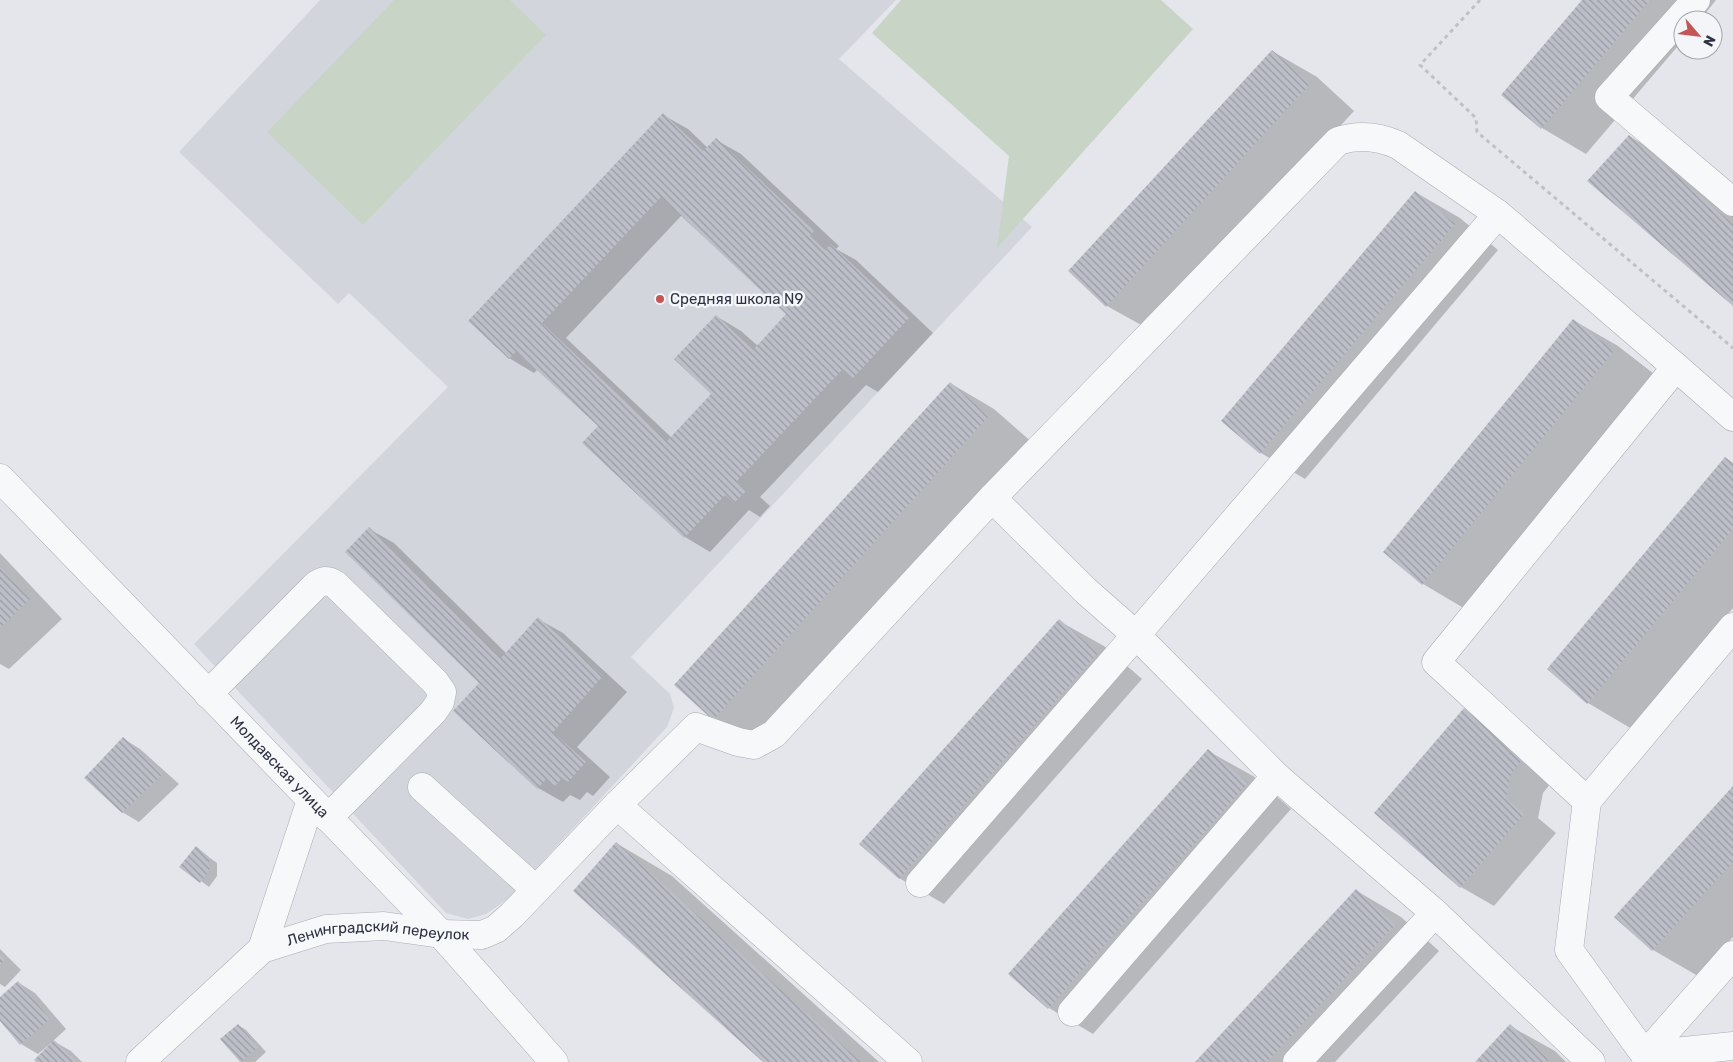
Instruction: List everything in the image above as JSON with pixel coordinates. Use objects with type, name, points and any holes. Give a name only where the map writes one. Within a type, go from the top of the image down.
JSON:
[{"type":"street","points":[[1696,0],[1610,97],[1733,202]]},
{"type":"street","points":[[1590,1062],[1435,913],[1276,776],[1136,635],[1086,591],[992,498],[1338,140],[1353,136],[1384,139],[1398,146],[1498,214],[1733,417]]},
{"type":"street","points":[[920,883],[1498,214]]},
{"type":"street","points":[[1587,801],[1436,662],[1676,367]]},
{"type":"street","name":"Молдавская улица","points":[[0,478],[441,934],[554,1062]]},
{"type":"street","name":"Ленинградский переулок","points":[[140,1062],[262,949],[326,930],[384,926],[441,934],[482,935],[496,929],[696,727],[738,742],[754,745],[774,734],[992,498]]},
{"type":"street","points":[[208,694],[322,581],[330,581],[336,585],[435,682],[442,692],[440,702],[432,712],[320,809],[262,949]]},
{"type":"street","points":[[1644,1055],[1569,950],[1587,801],[1733,627]]},
{"type":"street","points":[[1072,1012],[1276,776]]},
{"type":"street","points":[[422,787],[536,890]]},
{"type":"street","points":[[617,805],[908,1062]]},
{"type":"street","points":[[1297,1062],[1435,913]]},
{"type":"street","points":[[1644,1055],[1733,955]]},
{"type":"street","points":[[1644,1055],[1733,1046]]},
{"type":"path","points":[[1480,0],[1420,65],[1476,118],[1477,132],[1733,348]]},
{"type":"shaded area","name":"Средняя школа N9","points":[[320,0],[896,0],[839,59],[1032,227],[631,657],[670,694],[674,708],[667,727],[508,899],[486,914],[468,919],[446,913],[194,644],[448,387],[349,293],[338,304],[179,152]]},
{"type":"green space","points":[[394,0],[510,0],[546,35],[363,225],[267,132]]},
{"type":"green space","points":[[901,0],[1161,0],[1193,29],[997,248],[1009,156],[872,33]]},
{"type":"building","points":[[1582,0],[1650,0],[1541,129],[1501,95]]},
{"type":"building","points":[[1272,50],[1310,84],[1106,307],[1068,271]]},
{"type":"building","name":"Средняя школа N9","points":[[663,113],[703,151],[716,138],[814,231],[810,236],[825,250],[831,244],[909,318],[853,378],[843,369],[736,482],[746,491],[734,503],[725,495],[684,538],[582,443],[598,426],[516,351],[509,359],[468,321]],"holes":[[[661,197],[786,314],[753,350],[716,315],[674,359],[711,394],[667,441],[542,323]]]},
{"type":"building","points":[[1629,135],[1733,224],[1733,306],[1587,181]]},
{"type":"building","points":[[1415,191],[1455,224],[1260,454],[1221,421]]},
{"type":"building","points":[[1573,319],[1614,351],[1422,585],[1383,552]]},
{"type":"building","points":[[950,382],[989,416],[713,720],[674,685]]},
{"type":"building","points":[[1725,457],[1733,463],[1733,529],[1587,704],[1547,669]]},
{"type":"building","points":[[369,527],[501,658],[538,617],[603,676],[553,732],[586,762],[568,782],[562,778],[554,787],[546,779],[537,789],[453,711],[479,683],[345,552]]},
{"type":"building","points":[[0,567],[30,599],[0,628]]},
{"type":"building","points":[[1059,619],[1098,653],[899,879],[859,844]]},
{"type":"building","points":[[1464,708],[1523,759],[1511,774],[1506,798],[1524,814],[1460,888],[1374,813]]},
{"type":"building","points":[[123,737],[163,774],[122,813],[84,778]]},
{"type":"building","points":[[1208,749],[1248,783],[1048,1009],[1008,974]]},
{"type":"building","points":[[1733,786],[1733,862],[1652,951],[1614,917]]},
{"type":"building","points":[[616,842],[861,1062],[763,1062],[573,891]]},
{"type":"building","points":[[196,846],[209,857],[209,871],[200,883],[179,867]]},
{"type":"building","points":[[1356,889],[1395,925],[1267,1062],[1195,1062]]},
{"type":"building","points":[[0,954],[5,959],[0,965]]},
{"type":"building","points":[[18,981],[50,1019],[20,1045],[0,1021],[0,997]]},
{"type":"building","points":[[238,1024],[258,1047],[241,1062],[220,1039]]},
{"type":"building","points":[[1510,1024],[1549,1059],[1546,1062],[1475,1062]]},
{"type":"building","points":[[54,1040],[77,1062],[36,1062],[34,1060]]},
{"type":"place","name":"Средняя школа N9","points":[[660,299]]}]
